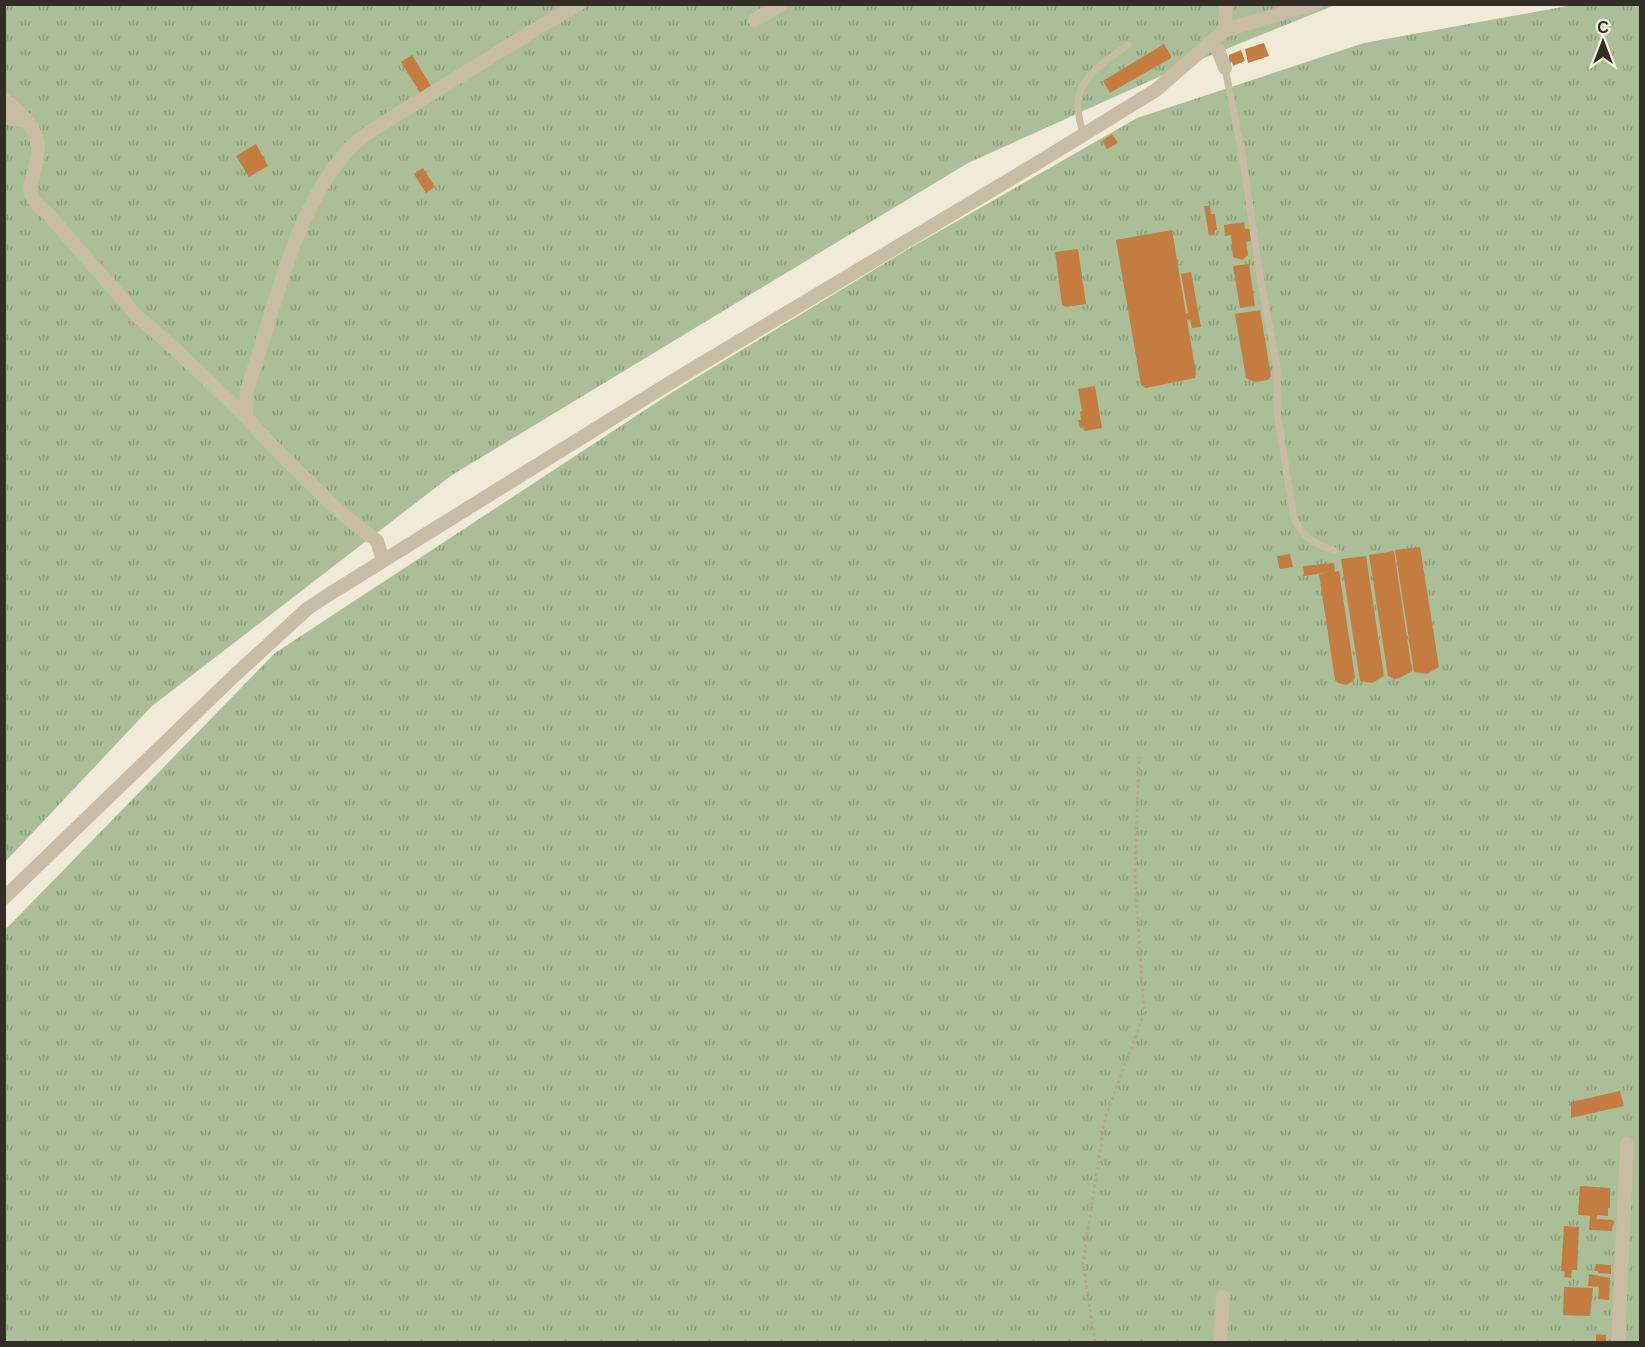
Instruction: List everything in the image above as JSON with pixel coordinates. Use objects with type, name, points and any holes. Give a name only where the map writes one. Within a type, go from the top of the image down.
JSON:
[{"type":"street","points":[[246,417],[247,390],[301,228],[325,182],[348,149],[389,120],[536,28],[579,4]]},
{"type":"street","points":[[755,20],[781,4]]},
{"type":"street","points":[[1225,30],[1226,4]]},
{"type":"street","points":[[4,898],[234,676],[307,609],[681,376],[1155,90],[1225,30],[1315,4]]},
{"type":"street","points":[[1209,43],[1218,50],[1225,68]]},
{"type":"street","points":[[4,99],[15,107],[35,134],[38,148],[31,183],[32,198],[38,207],[48,214],[138,317],[246,417],[275,449],[341,513],[377,541],[383,560]]},
{"type":"street","points":[[4,117],[25,121]]},
{"type":"street","points":[[1618,1342],[1628,1144]]},
{"type":"street","points":[[1220,1342],[1223,1297]]},
{"type":"lane","points":[[1083,135],[1078,101],[1082,86],[1095,70],[1128,45]]},
{"type":"lane","points":[[1225,68],[1247,179],[1260,276],[1276,367],[1277,411],[1294,519],[1303,534],[1318,545],[1335,550]]},
{"type":"path","points":[[1095,1342],[1083,1263],[1105,1118],[1144,1014],[1135,875],[1138,757]]},
{"type":"green space","points":[[5,5],[1335,5],[1172,71],[968,163],[452,475],[152,706],[5,862]]},
{"type":"green space","points":[[1573,5],[1640,5],[1640,1342],[5,1342],[4,931],[275,653],[671,393],[910,248],[1137,118],[1364,43]]},
{"type":"building","points":[[1264,43],[1269,56],[1248,63],[1245,49]]},
{"type":"building","points":[[1164,44],[1171,58],[1110,93],[1103,81]]},
{"type":"building","points":[[1241,50],[1245,61],[1233,66],[1232,62],[1229,63],[1229,55]]},
{"type":"building","points":[[412,55],[433,89],[422,96],[401,62]]},
{"type":"building","points":[[1112,134],[1118,143],[1107,149],[1102,141]]},
{"type":"building","points":[[256,144],[268,166],[249,177],[236,156]]},
{"type":"building","points":[[423,168],[435,187],[426,193],[414,174]]},
{"type":"building","points":[[1204,206],[1210,206],[1211,214],[1215,214],[1217,230],[1215,234],[1209,235]]},
{"type":"building","points":[[1244,222],[1245,229],[1249,229],[1251,241],[1246,242],[1248,255],[1242,260],[1233,257],[1231,235],[1225,236],[1224,225]]},
{"type":"building","points":[[1172,230],[1186,314],[1188,313],[1181,274],[1191,272],[1201,327],[1192,328],[1190,319],[1187,320],[1196,373],[1195,378],[1146,388],[1141,385],[1116,240]]},
{"type":"building","points":[[1078,249],[1086,304],[1066,307],[1062,305],[1055,252]]},
{"type":"building","points":[[1249,264],[1255,306],[1240,308],[1233,266]]},
{"type":"building","points":[[1260,310],[1271,376],[1268,380],[1255,382],[1246,378],[1235,314]]},
{"type":"building","points":[[1095,386],[1102,428],[1085,431],[1085,427],[1080,428],[1078,420],[1081,420],[1080,412],[1082,411],[1078,389]]},
{"type":"building","points":[[1420,547],[1439,667],[1427,674],[1414,672],[1395,550]]},
{"type":"building","points":[[1394,551],[1412,671],[1394,679],[1388,676],[1369,555]]},
{"type":"building","points":[[1290,554],[1293,567],[1279,568],[1277,556]]},
{"type":"building","points":[[1366,556],[1384,676],[1372,683],[1360,681],[1341,559]]},
{"type":"building","points":[[1334,563],[1335,572],[1339,571],[1355,677],[1346,685],[1335,680],[1319,574],[1330,572],[1304,576],[1303,566]]},
{"type":"building","points":[[1620,1091],[1624,1106],[1571,1118],[1571,1102]]},
{"type":"building","points":[[1580,1186],[1610,1188],[1608,1216],[1597,1215],[1597,1219],[1613,1220],[1612,1231],[1589,1230],[1590,1216],[1578,1215]]},
{"type":"building","points":[[1564,1226],[1579,1227],[1577,1270],[1572,1270],[1571,1278],[1564,1277],[1565,1272],[1561,1271]]},
{"type":"building","points":[[1596,1264],[1611,1265],[1611,1274],[1595,1271]]},
{"type":"building","points":[[1589,1274],[1610,1278],[1609,1300],[1598,1299],[1599,1287],[1588,1286]]},
{"type":"building","points":[[1564,1287],[1593,1288],[1590,1316],[1563,1315]]},
{"type":"building","points":[[1596,1334],[1606,1335],[1606,1342],[1596,1342]]}]
